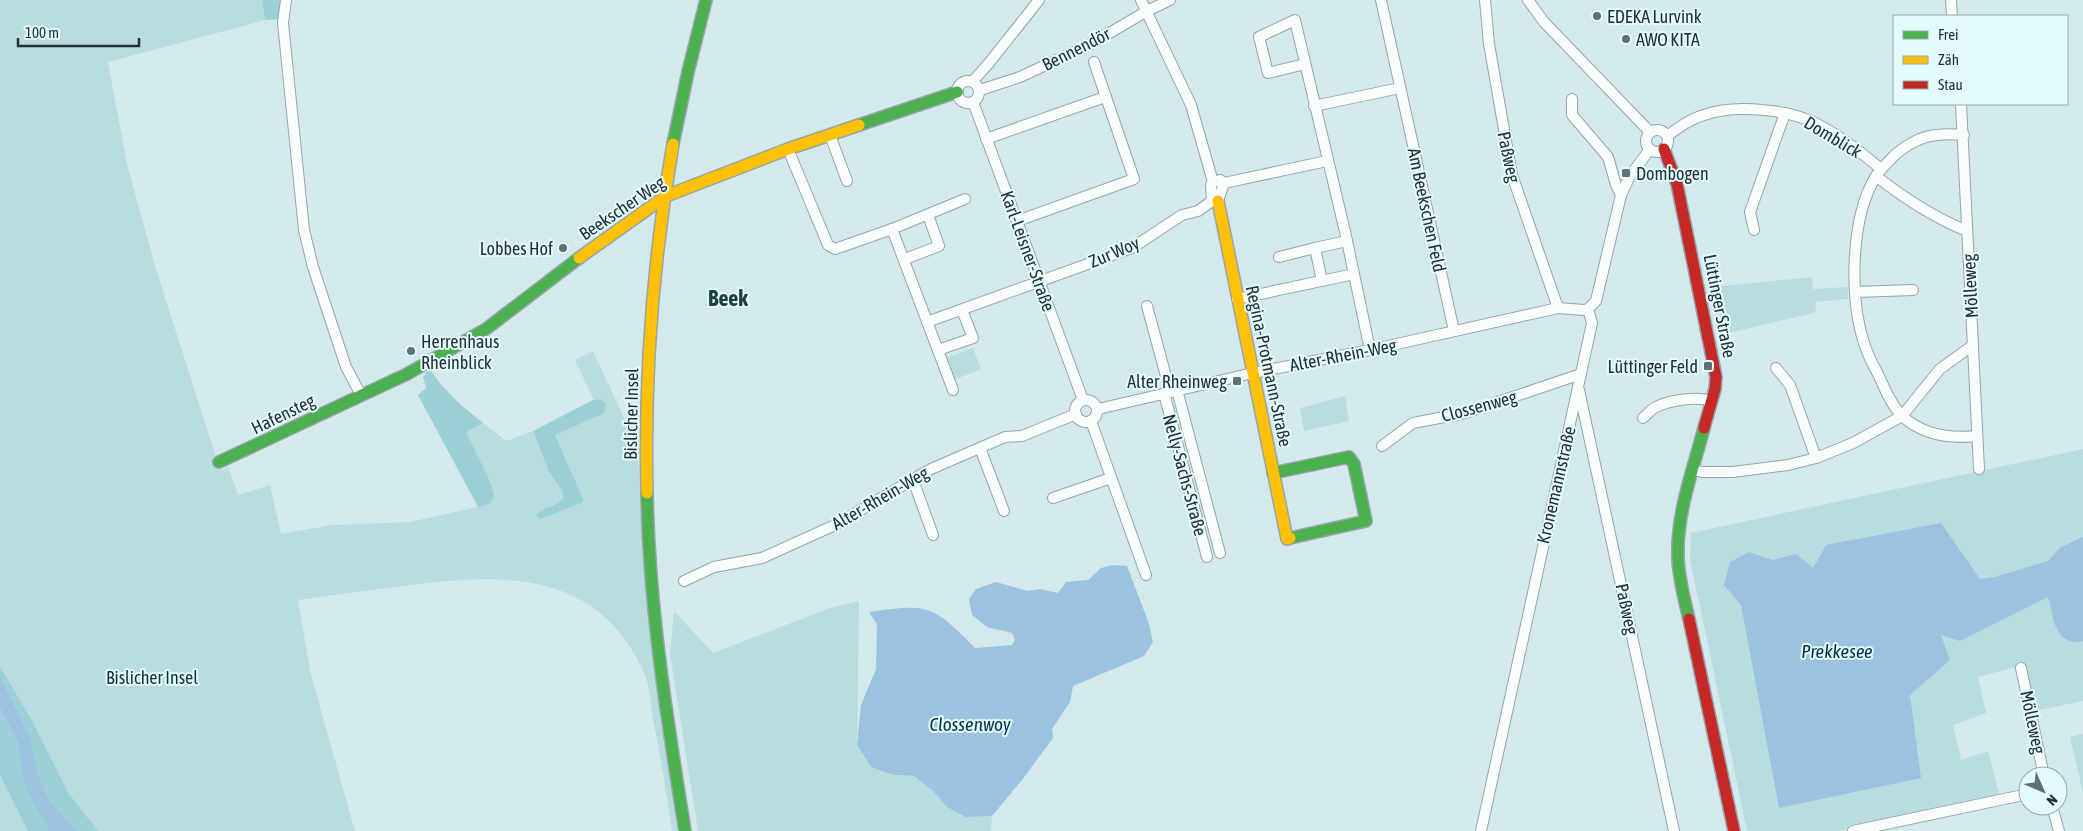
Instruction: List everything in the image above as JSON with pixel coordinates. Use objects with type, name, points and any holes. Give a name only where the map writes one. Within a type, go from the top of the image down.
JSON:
[{"type":"street","points":[[286,0],[283,23],[304,230],[313,266],[346,367],[361,395]]},
{"type":"street","name":"Bislicher Insel","points":[[685,831],[662,678],[652,593],[646,450],[652,310],[666,196],[681,107],[706,0]]},
{"type":"street","points":[[973,81],[989,64],[1039,0]]},
{"type":"street","points":[[1141,0],[1191,105],[1219,182],[1327,161]]},
{"type":"street","name":"Bennendör","points":[[980,90],[1020,77],[1089,45],[1147,11],[1170,0]]},
{"type":"street","name":"Am Beekschen Feld","points":[[1381,0],[1454,331]]},
{"type":"street","name":"Paßweg","points":[[1485,0],[1489,44],[1512,175],[1558,308]]},
{"type":"street","points":[[1528,0],[1544,22],[1650,132]]},
{"type":"street","points":[[1951,0],[1952,15]]},
{"type":"street","points":[[1305,64],[1268,73],[1259,37],[1295,20],[1347,241],[1370,350]]},
{"type":"street","points":[[1017,221],[1134,178],[1094,62]]},
{"type":"street","points":[[967,80],[973,81],[980,90],[978,97],[973,102],[966,103],[959,99],[956,92],[961,82],[967,80]]},
{"type":"street","points":[[1314,106],[1400,88]]},
{"type":"street","name":"Beekscher Weg","points":[[361,395],[407,374],[486,329],[622,226],[666,196],[788,150],[956,92]]},
{"type":"street","points":[[986,140],[1105,97]]},
{"type":"street","points":[[1572,98],[1572,115],[1608,157],[1621,195]]},
{"type":"street","name":"Karl-Leisner-Straße","points":[[973,102],[1083,400]]},
{"type":"street","name":"Mölleweg","points":[[1961,105],[1979,468]]},
{"type":"street","name":"Domblick","points":[[1667,136],[1703,115],[1720,111],[1742,110],[1785,113],[1818,124],[1840,137],[1915,205],[1938,219],[1967,231]]},
{"type":"street","points":[[1754,230],[1750,212],[1785,113]]},
{"type":"street","points":[[1655,130],[1662,130],[1667,136],[1668,141],[1664,149],[1657,152],[1650,149],[1646,144],[1646,137],[1655,130]]},
{"type":"street","points":[[830,135],[847,181]]},
{"type":"street","points":[[1964,135],[1928,136],[1906,146],[1879,173],[1867,196],[1858,230],[1856,292],[1859,320],[1865,345],[1884,386],[1902,416],[1920,428],[1943,436],[1959,438],[1976,436]]},
{"type":"street","points":[[1588,309],[1596,301],[1621,195],[1630,176],[1650,149]]},
{"type":"street","name":"Lüttinger Straße","points":[[1664,149],[1677,184],[1716,377],[1712,401],[1683,505],[1678,559],[1681,584],[1734,831]]},
{"type":"street","points":[[788,150],[828,245],[835,249],[892,229],[965,199]]},
{"type":"street","name":"Regina-Protmann-Straße","points":[[1219,182],[1215,201],[1287,539],[1366,521],[1354,464],[1349,458],[1273,473]]},
{"type":"street","name":"Zur Woy","points":[[927,322],[1132,248],[1182,215],[1198,210],[1215,201]]},
{"type":"street","points":[[905,259],[939,246],[928,215]]},
{"type":"street","points":[[892,229],[905,259],[953,390]]},
{"type":"street","points":[[1279,257],[1347,241]]},
{"type":"street","points":[[1315,248],[1322,281]]},
{"type":"street","points":[[1237,299],[1354,274]]},
{"type":"street","points":[[1856,292],[1913,290]]},
{"type":"street","points":[[1148,306],[1170,391]]},
{"type":"street","name":"Alter-Rhein-Weg","points":[[1098,409],[1170,391],[1370,350],[1558,308],[1588,309]]},
{"type":"street","name":"Kronemannstraße","points":[[1481,831],[1592,323],[1588,309]]},
{"type":"street","points":[[938,350],[973,338],[962,310]]},
{"type":"street","points":[[1694,470],[1702,472],[1734,472],[1788,465],[1816,458],[1853,443],[1902,416],[1940,369],[1973,344]]},
{"type":"street","points":[[1776,368],[1790,385],[1816,458]]},
{"type":"street","name":"Clossenweg","points":[[1382,446],[1413,423],[1465,413],[1581,374]]},
{"type":"street","name":"Paßweg","points":[[1578,387],[1674,831]]},
{"type":"street","name":"Nelly-Sachs-Straße","points":[[1170,391],[1220,553]]},
{"type":"street","name":"Nelly-Sachs-Straße","points":[[1170,391],[1207,557]]},
{"type":"street","name":"Hafensteg","points":[[219,462],[258,446],[361,395]]},
{"type":"street","points":[[1643,418],[1655,407],[1703,398],[1712,401]]},
{"type":"street","points":[[1083,400],[1092,401],[1098,409],[1096,416],[1091,421],[1083,421],[1076,414],[1077,404],[1083,400]]},
{"type":"street","name":"Alter-Rhein-Weg","points":[[684,581],[714,566],[762,558],[835,525],[931,469],[1005,437],[1022,436],[1076,414]]},
{"type":"street","points":[[1091,421],[1146,575]]},
{"type":"street","points":[[980,448],[1004,511]]},
{"type":"street","points":[[1053,498],[1111,478]]},
{"type":"street","points":[[912,480],[933,535]]},
{"type":"street","name":"Mölleweg","points":[[2021,668],[2042,766]]},
{"type":"street","points":[[1853,831],[2018,796]]},
{"type":"street","points":[[2055,816],[2059,831]]},
{"type":"green space","points":[[0,0],[262,0],[265,20],[108,62],[127,164],[155,266],[220,470],[228,467],[238,495],[270,485],[281,534],[332,525],[410,522],[491,504],[491,483],[466,432],[483,423],[506,441],[533,431],[549,472],[563,492],[563,499],[560,503],[540,511],[583,501],[555,434],[600,399],[594,400],[575,360],[593,351],[638,448],[641,524],[679,831],[672,831],[647,680],[625,640],[601,614],[574,596],[543,586],[510,580],[475,579],[402,586],[298,600],[311,675],[355,831],[0,831]]},
{"type":"green space","points":[[1812,277],[1813,289],[1848,287],[1848,299],[1815,302],[1816,311],[1813,313],[1724,334],[1713,287]]},
{"type":"green space","points":[[973,348],[981,369],[951,381],[943,359]]},
{"type":"green space","points":[[1345,396],[1349,421],[1304,431],[1300,408]]},
{"type":"green space","points":[[2083,449],[2083,701],[2034,711],[2023,665],[1978,677],[1986,713],[1953,725],[1961,760],[1988,751],[2000,797],[1838,831],[1747,831],[1690,559],[1691,533]]},
{"type":"green space","points":[[859,601],[857,745],[871,767],[893,775],[914,776],[933,791],[947,807],[966,817],[992,816],[991,831],[698,831],[670,654],[674,611],[713,653],[830,608]]},
{"type":"green space","points":[[2083,734],[2083,793],[2070,737]]},
{"type":"shaded area","points":[[262,0],[284,0],[281,19],[265,20]]},
{"type":"shaded area","points":[[427,371],[431,371],[449,393],[483,423],[466,432],[491,483],[494,497],[490,504],[478,507],[418,395],[426,388],[423,377]]},
{"type":"shaded area","points":[[600,399],[606,403],[604,413],[555,435],[583,498],[583,502],[541,519],[537,517],[540,511],[557,504],[563,499],[563,492],[549,472],[533,431],[593,400]]},
{"type":"shaded area","points":[[0,667],[31,719],[69,794],[98,831],[77,831],[49,800],[39,776],[30,737],[0,676]]},
{"type":"shaded area","points":[[0,708],[17,741],[20,757],[49,831],[28,831],[0,775]]},
{"type":"water","name":"Prekkesee","points":[[1941,523],[1980,579],[1995,577],[2048,561],[2060,548],[2083,537],[2083,641],[2071,641],[2061,635],[2057,629],[2048,597],[1960,641],[1941,635],[1950,660],[1910,695],[1921,778],[1779,808],[1741,605],[1724,585],[1730,562],[1749,552],[1773,560],[1796,554],[1813,568],[1826,545]]},
{"type":"water","name":"Clossenwoy","points":[[1113,565],[1127,566],[1148,621],[1153,642],[1144,656],[1073,686],[1070,702],[1052,729],[1053,738],[992,816],[966,817],[947,807],[933,791],[914,776],[893,775],[871,767],[857,745],[861,705],[876,669],[877,624],[869,612],[905,608],[929,610],[949,623],[975,648],[1012,645],[1015,640],[1012,633],[987,627],[972,615],[969,599],[976,589],[996,582],[1028,591],[1040,589],[1058,593],[1066,582],[1088,580],[1101,568]]},
{"type":"water","points":[[0,676],[30,737],[39,776],[49,800],[77,831],[49,831],[26,789],[17,741],[0,708]]},
{"type":"traffic: fast","points":[[673,144],[706,0]]},
{"type":"traffic: fast","points":[[859,125],[957,92]]},
{"type":"traffic: fast","points":[[219,462],[407,374],[486,329],[579,258]]},
{"type":"traffic: fast","points":[[1689,619],[1679,574],[1678,542],[1682,509],[1704,428]]},
{"type":"traffic: fast","points":[[1273,473],[1349,457],[1354,464],[1366,521],[1290,538]]},
{"type":"traffic: fast","points":[[647,493],[648,536],[655,621],[685,831]]},
{"type":"traffic: slow","points":[[579,258],[666,196],[788,149],[859,125]]},
{"type":"traffic: slow","points":[[647,493],[647,405],[651,318],[660,231],[673,144]]},
{"type":"traffic: slow","points":[[1218,201],[1287,539],[1290,538]]},
{"type":"traffic: jam","points":[[1664,149],[1677,184],[1716,377],[1715,389],[1704,428]]},
{"type":"traffic: jam","points":[[1689,619],[1734,831]]},
{"type":"place","name":"EDEKA Lurvink","points":[[1597,16]]},
{"type":"place","name":"AWO KITA","points":[[1626,39]]},
{"type":"place","name":"Dombogen","points":[[1626,173]]},
{"type":"place","name":"Lobbes Hof","points":[[563,248]]},
{"type":"place","name":"Herrenhaus Rheinblick","points":[[411,351]]},
{"type":"place","name":"Lüttinger Feld","points":[[1708,366]]},
{"type":"place","name":"Alter Rheinweg","points":[[1237,381]]},
{"type":"district","name":"Beek","points":[[728,298]]}]
